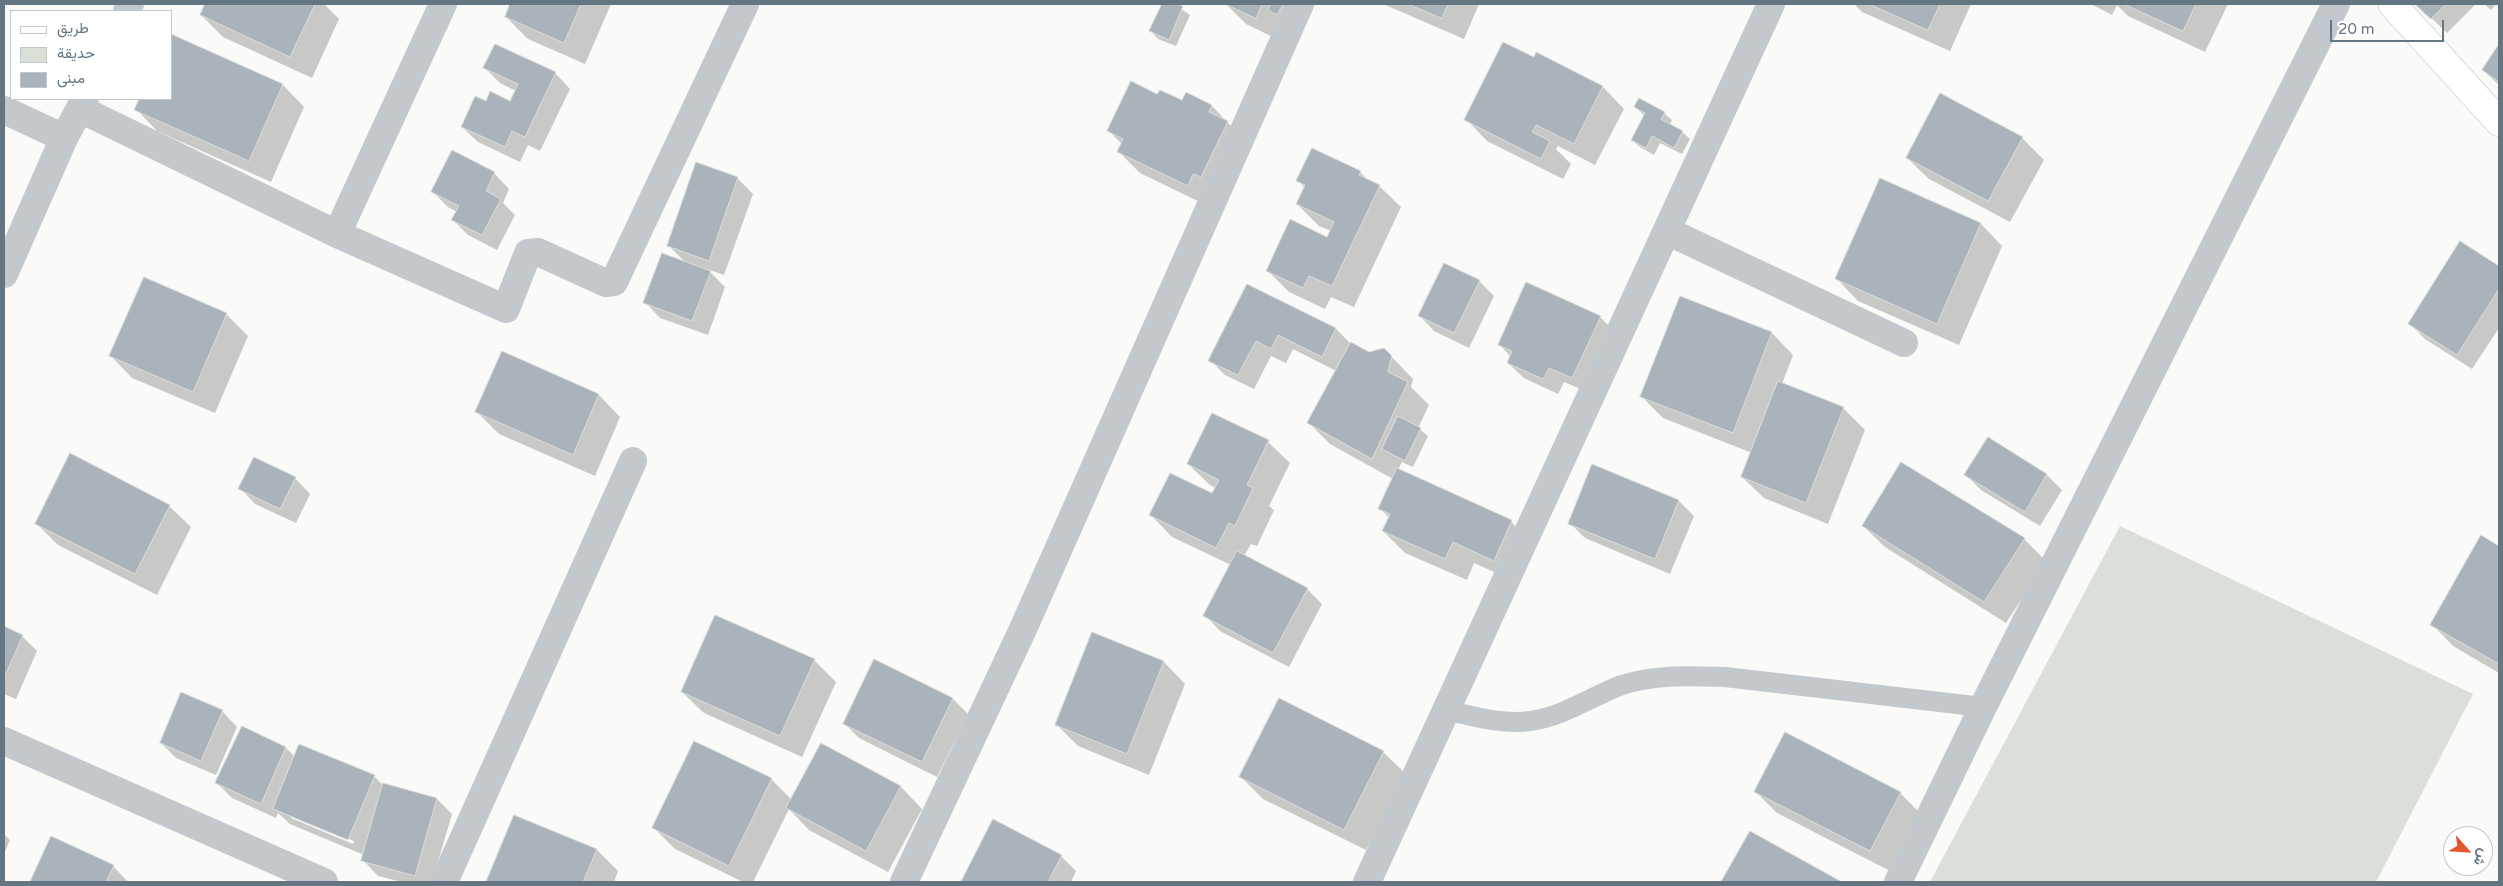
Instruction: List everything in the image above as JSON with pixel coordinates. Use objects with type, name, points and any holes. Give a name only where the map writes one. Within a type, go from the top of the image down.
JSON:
[{"type":"street","points":[[337,234],[443,4]]},
{"type":"street","points":[[4,274],[64,138],[83,104],[337,234],[506,309],[528,253],[538,252],[606,283],[614,282],[745,4]]},
{"type":"street","points":[[904,882],[1026,621],[1300,4]]},
{"type":"street","points":[[1367,882],[1771,4]]},
{"type":"street","points":[[1898,882],[1983,707],[2336,4]]},
{"type":"street","points":[[2392,4],[2499,122]]},
{"type":"street","points":[[4,110],[64,138]]},
{"type":"street","points":[[1667,231],[1904,343]]},
{"type":"street","points":[[444,882],[632,461]]},
{"type":"street","points":[[4,741],[324,882]]},
{"type":"lane","points":[[1446,710],[1503,722],[1529,721],[1554,716],[1624,685],[1657,677],[1693,676],[1725,677],[1983,707]]},
{"type":"green space","points":[[2120,526],[2473,694],[2376,882],[1930,882]]},
{"type":"building","points":[[205,4],[315,4],[290,57],[200,15]]},
{"type":"building","points":[[510,4],[581,4],[564,43],[505,17]]},
{"type":"building","points":[[1162,4],[1183,6],[1169,40],[1149,31]]},
{"type":"building","points":[[1225,4],[1262,4],[1256,18]]},
{"type":"building","points":[[1271,4],[1283,4],[1277,15],[1268,10]]},
{"type":"building","points":[[1408,4],[1448,4],[1442,18]]},
{"type":"building","points":[[1869,4],[1940,4],[1928,30]]},
{"type":"building","points":[[2124,4],[2196,4],[2183,31]]},
{"type":"building","points":[[2415,4],[2446,4],[2431,19]]},
{"type":"building","points":[[172,34],[283,84],[249,161],[134,110],[139,100],[172,100]]},
{"type":"building","points":[[1503,42],[1534,57],[1536,52],[1603,86],[1574,144],[1536,125],[1532,132],[1550,141],[1541,159],[1464,120]]},
{"type":"building","points":[[495,44],[556,72],[525,137],[512,131],[505,147],[461,127],[475,96],[486,101],[490,91],[510,101],[518,84],[483,68]]},
{"type":"building","points":[[2499,44],[2499,82],[2482,70]]},
{"type":"building","points":[[1131,81],[1157,94],[1160,90],[1182,100],[1186,92],[1212,105],[1209,112],[1228,121],[1201,177],[1193,174],[1188,186],[1117,152],[1123,139],[1107,131]]},
{"type":"building","points":[[1940,93],[2023,137],[1988,201],[1906,158]]},
{"type":"building","points":[[1639,98],[1665,112],[1661,119],[1683,131],[1674,148],[1652,136],[1646,148],[1631,140],[1645,113],[1634,107]]},
{"type":"building","points":[[1312,148],[1361,171],[1359,175],[1380,185],[1332,286],[1309,276],[1303,288],[1266,271],[1290,219],[1327,237],[1334,222],[1296,204],[1305,185],[1296,181]]},
{"type":"building","points":[[452,150],[495,172],[486,191],[501,199],[482,235],[451,220],[459,206],[431,192]]},
{"type":"building","points":[[696,162],[738,177],[709,261],[667,246]]},
{"type":"building","points":[[1880,178],[1981,223],[1937,324],[1835,279]]},
{"type":"building","points":[[2460,241],[2499,266],[2499,289],[2457,355],[2408,324]]},
{"type":"building","points":[[662,253],[711,271],[692,321],[643,303]]},
{"type":"building","points":[[1444,263],[1480,280],[1454,333],[1418,316]]},
{"type":"building","points":[[144,277],[227,313],[193,392],[109,356]]},
{"type":"building","points":[[1526,282],[1601,316],[1572,378],[1549,368],[1543,379],[1507,363],[1512,351],[1498,345]]},
{"type":"building","points":[[1247,284],[1336,328],[1322,357],[1278,335],[1271,349],[1256,341],[1238,375],[1208,361]]},
{"type":"building","points":[[1680,296],[1772,332],[1733,433],[1640,397]]},
{"type":"building","points":[[1351,342],[1369,352],[1384,348],[1392,356],[1388,372],[1408,382],[1372,459],[1307,423]]},
{"type":"building","points":[[502,351],[599,394],[573,455],[475,412]]},
{"type":"building","points":[[1778,381],[1844,407],[1806,503],[1741,477]]},
{"type":"building","points":[[1212,413],[1269,440],[1247,485],[1253,488],[1235,526],[1229,523],[1216,548],[1149,515],[1170,473],[1212,493],[1219,480],[1187,464]]},
{"type":"building","points":[[1398,416],[1421,428],[1405,461],[1382,449]]},
{"type":"building","points":[[1988,437],[2047,474],[2025,512],[1964,475]]},
{"type":"building","points":[[70,453],[170,505],[135,574],[35,524]]},
{"type":"building","points":[[254,457],[296,477],[280,509],[238,489]]},
{"type":"building","points":[[1901,462],[2025,538],[1984,602],[1862,526]]},
{"type":"building","points":[[1592,464],[1679,500],[1655,559],[1568,524]]},
{"type":"building","points":[[1397,468],[1512,520],[1494,561],[1453,542],[1445,559],[1382,531],[1390,514],[1378,509]]},
{"type":"building","points":[[2481,535],[2499,546],[2499,664],[2430,625]]},
{"type":"building","points":[[1237,551],[1308,588],[1273,653],[1203,616]]},
{"type":"building","points":[[715,615],[815,659],[780,736],[681,692]]},
{"type":"building","points":[[4,626],[23,635],[4,678]]},
{"type":"building","points":[[1092,632],[1164,661],[1127,754],[1055,725]]},
{"type":"building","points":[[874,659],[953,698],[922,762],[843,724]]},
{"type":"building","points":[[181,692],[223,710],[201,761],[160,743]]},
{"type":"building","points":[[1279,698],[1384,751],[1344,830],[1239,777]]},
{"type":"building","points":[[242,726],[286,747],[261,804],[215,783]]},
{"type":"building","points":[[1785,732],[1901,792],[1870,851],[1754,792]]},
{"type":"building","points":[[694,741],[772,778],[729,866],[652,828]]},
{"type":"building","points":[[821,743],[901,786],[866,851],[786,808]]},
{"type":"building","points":[[299,744],[375,775],[348,840],[273,809]]},
{"type":"building","points":[[383,783],[437,798],[415,876],[361,861]]},
{"type":"building","points":[[514,815],[597,849],[583,882],[486,882]]},
{"type":"building","points":[[993,819],[1062,855],[1048,882],[961,882]]},
{"type":"building","points":[[1750,831],[1842,882],[1721,882]]},
{"type":"building","points":[[51,836],[114,865],[106,882],[30,882]]}]
